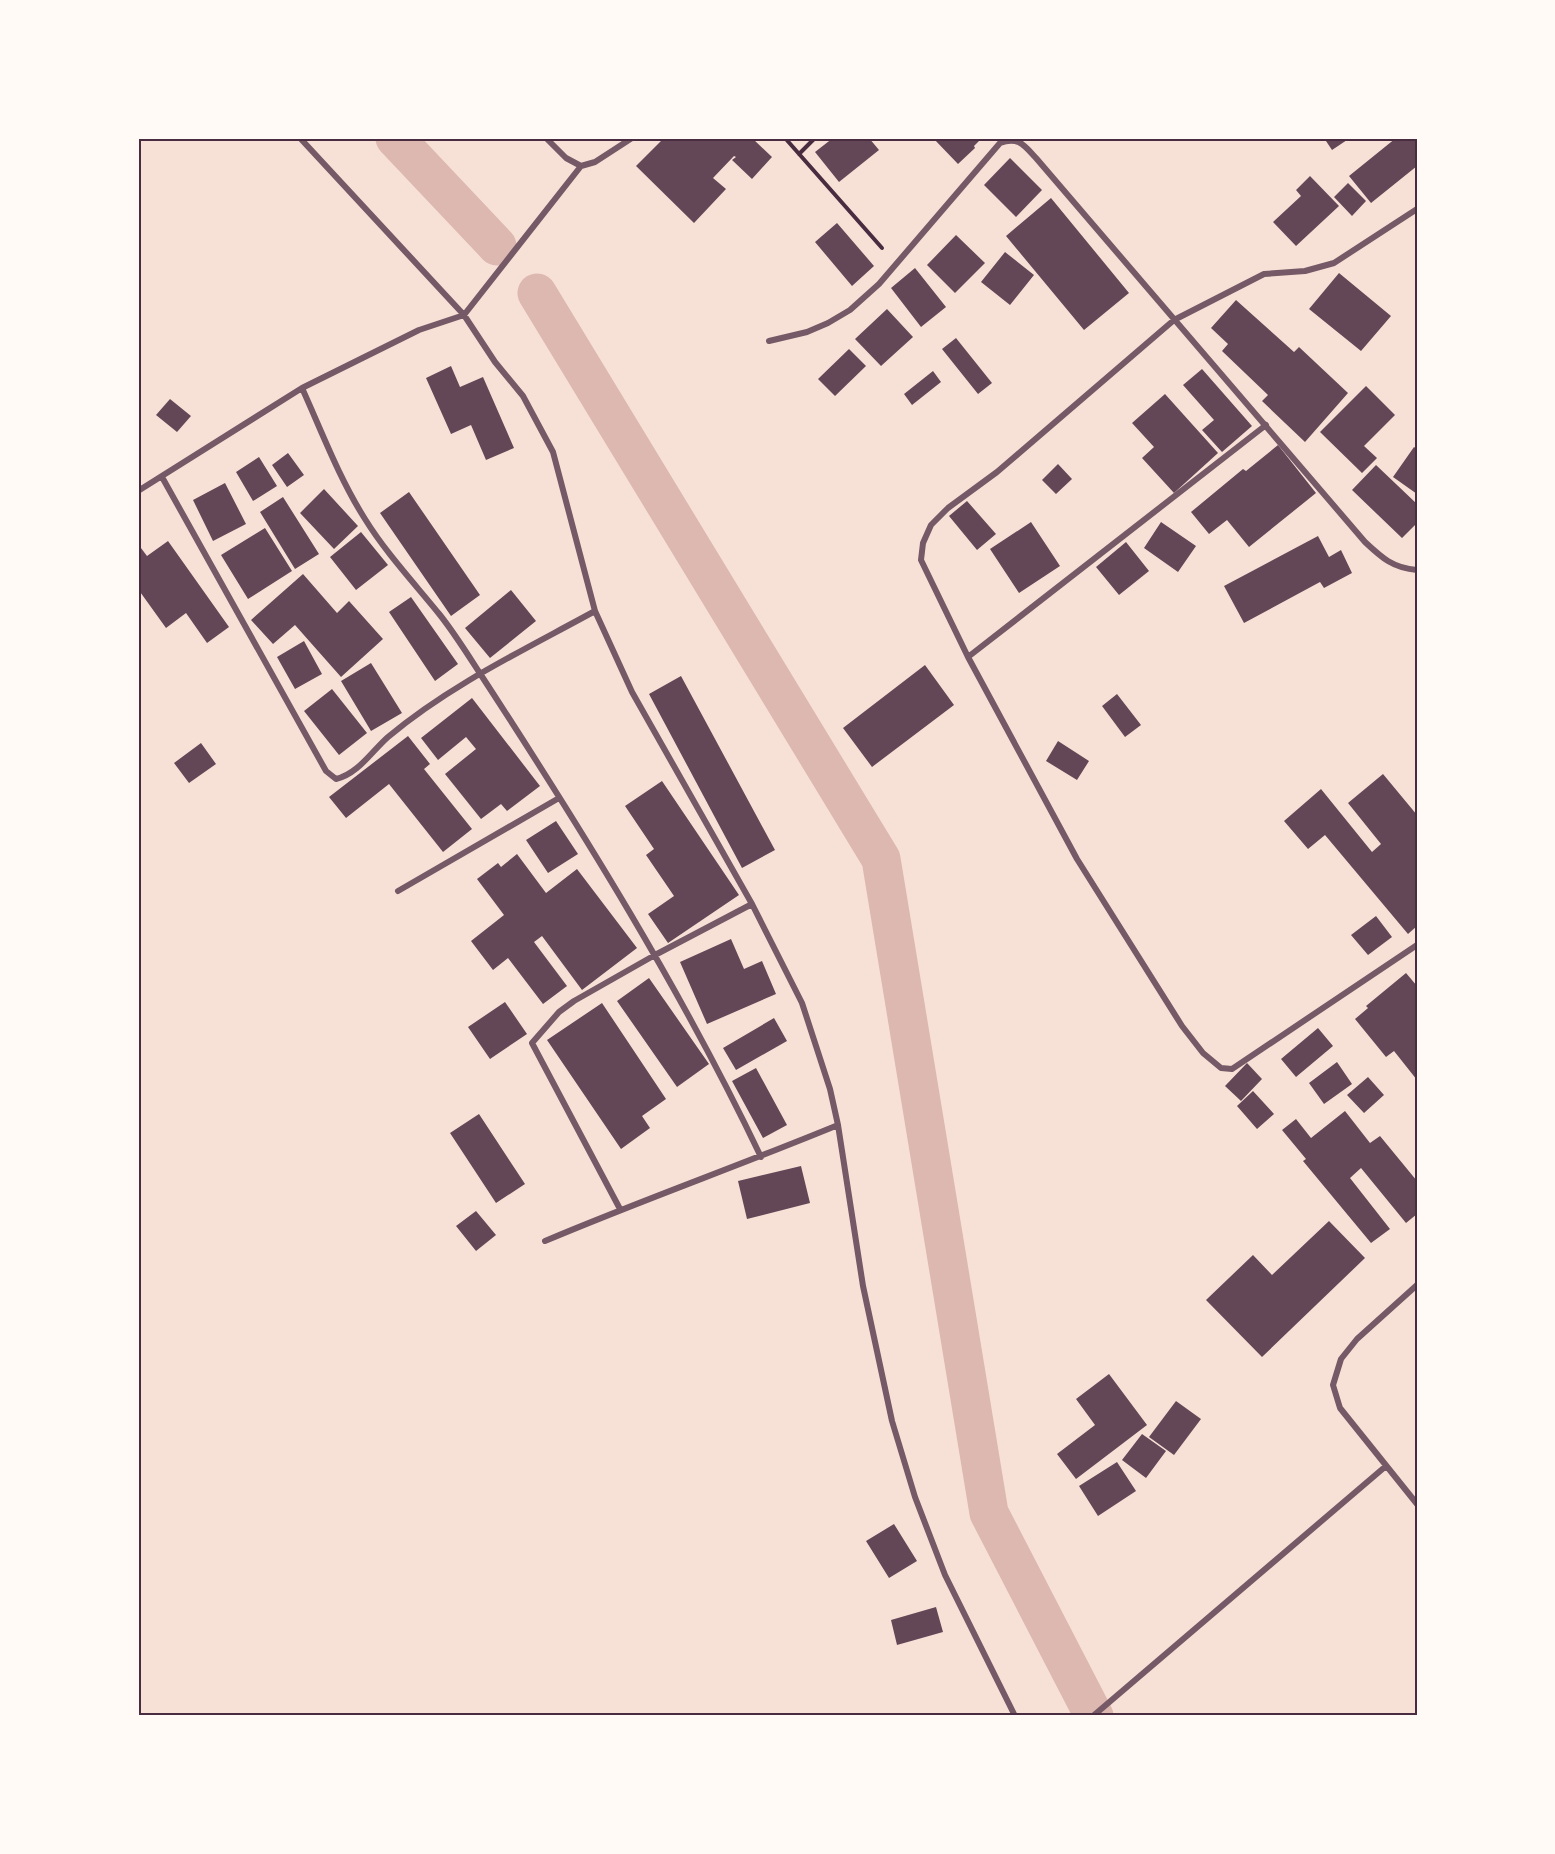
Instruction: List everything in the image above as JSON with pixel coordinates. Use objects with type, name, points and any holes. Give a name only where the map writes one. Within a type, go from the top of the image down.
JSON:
[{"type":"street","points":[[300,138],[464,315],[495,362],[523,396],[553,452],[595,611],[632,692],[752,904],[802,1003],[830,1089],[838,1125],[863,1286],[892,1420],[915,1497],[945,1575],[1014,1716]]},
{"type":"street","points":[[546,138],[566,158],[581,166]]},
{"type":"street","points":[[138,491],[302,388],[419,330],[464,315],[581,166],[595,162],[632,138]]},
{"type":"street","points":[[769,341],[807,332],[850,310],[897,264],[991,151],[1000,142],[1010,139],[1018,141],[1036,158],[1365,542],[1383,559],[1405,569],[1417,570]]},
{"type":"street","points":[[1417,209],[1334,263],[1305,271],[1264,274],[1174,320],[997,472],[948,508],[931,525],[922,543],[921,560],[968,657],[1077,860],[1182,1026],[1203,1053],[1221,1068],[1232,1069],[1417,945]]},
{"type":"street","points":[[302,388],[335,464],[365,519],[441,618],[480,674],[559,798],[655,955],[718,1071],[761,1157]]},
{"type":"street","points":[[968,657],[1266,425]]},
{"type":"street","points":[[162,477],[326,771],[336,779],[348,776],[387,738],[432,703],[595,611]]},
{"type":"street","points":[[398,891],[559,798]]},
{"type":"street","points":[[620,1209],[532,1043],[559,1012],[588,993],[752,904]]},
{"type":"street","points":[[545,1241],[620,1209],[761,1157],[838,1125]]},
{"type":"street","points":[[1417,1285],[1358,1339],[1341,1359],[1333,1385],[1340,1408],[1417,1504]]},
{"type":"street","points":[[1093,1716],[1386,1466]]},
{"type":"path","points":[[785,138],[897,264]]},
{"type":"path","points":[[799,154],[815,138]]},
{"type":"building","points":[[664,138],[752,138],[772,157],[752,179],[732,160],[736,157],[734,156],[713,178],[726,189],[694,223],[636,166]]},
{"type":"building","points":[[833,138],[869,138],[879,150],[839,182],[815,152]]},
{"type":"building","points":[[933,138],[982,138],[958,164]]},
{"type":"building","points":[[1324,138],[1350,138],[1332,150]]},
{"type":"building","points":[[1396,138],[1417,138],[1417,166],[1371,203],[1349,176]]},
{"type":"building","points":[[1010,158],[1042,190],[1016,217],[984,185]]},
{"type":"building","points":[[1310,176],[1339,206],[1296,246],[1273,222],[1301,196],[1296,190]]},
{"type":"building","points":[[1348,183],[1366,201],[1352,216],[1334,197]]},
{"type":"building","points":[[1051,198],[1129,293],[1084,330],[1006,236]]},
{"type":"building","points":[[837,223],[874,266],[852,286],[815,242]]},
{"type":"building","points":[[956,235],[985,263],[955,293],[927,265]]},
{"type":"building","points":[[1005,252],[1034,275],[1010,305],[981,282]]},
{"type":"building","points":[[915,268],[946,307],[921,327],[891,288]]},
{"type":"building","points":[[1339,273],[1391,316],[1361,351],[1309,309]]},
{"type":"building","points":[[1236,300],[1294,352],[1299,347],[1348,393],[1305,442],[1262,401],[1268,395],[1222,351],[1228,344],[1211,328]]},
{"type":"building","points":[[887,309],[913,337],[881,366],[855,339]]},
{"type":"building","points":[[956,338],[992,383],[978,394],[942,349]]},
{"type":"building","points":[[849,349],[866,366],[835,396],[818,379]]},
{"type":"building","points":[[451,366],[460,387],[483,377],[514,448],[486,460],[471,425],[451,434],[426,378]]},
{"type":"building","points":[[1202,369],[1252,426],[1222,452],[1202,430],[1214,420],[1183,385]]},
{"type":"building","points":[[933,371],[941,382],[912,405],[904,394]]},
{"type":"building","points":[[1366,386],[1395,415],[1364,446],[1377,458],[1362,473],[1320,432]]},
{"type":"building","points":[[1165,394],[1218,453],[1174,493],[1142,458],[1154,447],[1132,423]]},
{"type":"building","points":[[170,399],[191,416],[177,432],[156,415]]},
{"type":"building","points":[[1278,445],[1316,493],[1249,547],[1227,520],[1209,534],[1191,512],[1243,469],[1246,471]]},
{"type":"building","points":[[1414,447],[1417,449],[1417,494],[1393,477]]},
{"type":"building","points":[[288,453],[304,475],[287,487],[272,465]]},
{"type":"building","points":[[259,457],[277,486],[253,501],[236,472]]},
{"type":"building","points":[[1058,464],[1072,479],[1056,494],[1042,480]]},
{"type":"building","points":[[1376,465],[1417,504],[1417,523],[1402,538],[1352,490]]},
{"type":"building","points":[[225,483],[246,524],[213,541],[193,500]]},
{"type":"building","points":[[324,489],[358,526],[334,549],[300,513]]},
{"type":"building","points":[[409,492],[480,595],[451,616],[380,513]]},
{"type":"building","points":[[283,497],[319,554],[295,569],[260,512]]},
{"type":"building","points":[[967,501],[996,534],[977,550],[949,516]]},
{"type":"building","points":[[1031,522],[1060,566],[1019,593],[990,549]]},
{"type":"building","points":[[1161,522],[1196,546],[1178,572],[1144,548]]},
{"type":"building","points":[[265,528],[292,571],[248,599],[221,555]]},
{"type":"building","points":[[361,532],[388,565],[356,590],[330,557]]},
{"type":"building","points":[[1318,536],[1329,557],[1341,550],[1352,573],[1324,588],[1320,582],[1244,623],[1224,586]]},
{"type":"building","points":[[168,541],[229,627],[207,643],[186,613],[166,628],[138,589],[138,544],[147,556]]},
{"type":"building","points":[[1126,542],[1149,571],[1119,595],[1096,567]]},
{"type":"building","points":[[303,574],[337,613],[349,601],[383,639],[341,677],[295,625],[273,644],[251,620]]},
{"type":"building","points":[[511,590],[536,621],[490,658],[465,628]]},
{"type":"building","points":[[411,597],[458,664],[435,681],[389,612]]},
{"type":"building","points":[[304,641],[322,674],[295,689],[277,657]]},
{"type":"building","points":[[371,663],[402,713],[371,731],[341,681]]},
{"type":"building","points":[[925,665],[954,705],[872,767],[843,728]]},
{"type":"building","points":[[681,676],[775,850],[742,868],[649,694]]},
{"type":"building","points":[[332,689],[367,733],[339,755],[304,711]]},
{"type":"building","points":[[1117,694],[1141,725],[1125,737],[1102,706]]},
{"type":"building","points":[[472,698],[540,786],[507,811],[501,804],[481,819],[445,774],[476,749],[466,737],[438,760],[421,738]]},
{"type":"building","points":[[408,736],[430,764],[424,769],[472,829],[443,852],[389,784],[346,818],[329,797]]},
{"type":"building","points":[[1058,741],[1089,761],[1077,780],[1046,761]]},
{"type":"building","points":[[201,743],[216,764],[189,783],[174,763]]},
{"type":"building","points":[[1383,774],[1417,815],[1417,926],[1408,934],[1325,835],[1308,849],[1284,821],[1321,789],[1372,852],[1381,844],[1348,803]]},
{"type":"building","points":[[662,781],[739,895],[668,943],[648,914],[674,896],[646,855],[654,849],[625,806]]},
{"type":"building","points":[[556,821],[578,854],[548,873],[526,840]]},
{"type":"building","points":[[517,854],[546,893],[577,869],[637,948],[582,990],[542,936],[534,942],[567,986],[543,1004],[508,958],[493,970],[471,941],[504,915],[477,879],[498,863],[501,867]]},
{"type":"building","points":[[1376,916],[1392,937],[1368,955],[1351,935]]},
{"type":"building","points":[[731,939],[744,969],[762,961],[776,994],[707,1024],[680,962]]},
{"type":"building","points":[[1406,973],[1417,986],[1417,1080],[1394,1051],[1386,1057],[1355,1019],[1368,1008],[1366,1006]]},
{"type":"building","points":[[649,978],[709,1064],[677,1087],[617,1001]]},
{"type":"building","points":[[505,1002],[527,1034],[490,1059],[468,1027]]},
{"type":"building","points":[[602,1003],[666,1099],[642,1116],[650,1128],[621,1149],[547,1040]]},
{"type":"building","points":[[774,1018],[787,1041],[736,1070],[723,1048]]},
{"type":"building","points":[[1318,1028],[1333,1046],[1296,1077],[1281,1059]]},
{"type":"building","points":[[1337,1062],[1352,1084],[1324,1104],[1309,1083]]},
{"type":"building","points":[[1247,1063],[1262,1079],[1241,1101],[1225,1086]]},
{"type":"building","points":[[756,1068],[787,1125],[763,1138],[732,1081]]},
{"type":"building","points":[[1368,1077],[1384,1095],[1364,1113],[1347,1095]]},
{"type":"building","points":[[1253,1091],[1274,1114],[1257,1129],[1237,1106]]},
{"type":"building","points":[[1345,1111],[1370,1143],[1380,1136],[1417,1181],[1417,1214],[1406,1223],[1361,1168],[1350,1178],[1390,1229],[1371,1243],[1303,1161],[1306,1159],[1282,1130],[1296,1119],[1311,1138]]},
{"type":"building","points":[[479,1114],[525,1184],[496,1203],[450,1133]]},
{"type":"building","points":[[801,1166],[810,1203],[747,1219],[738,1181]]},
{"type":"building","points":[[476,1211],[496,1235],[476,1251],[456,1226]]},
{"type":"building","points":[[1329,1221],[1365,1258],[1262,1357],[1206,1300],[1253,1255],[1272,1275]]},
{"type":"building","points":[[1109,1374],[1147,1425],[1076,1479],[1057,1454],[1095,1425],[1076,1399]]},
{"type":"building","points":[[1176,1401],[1201,1419],[1174,1455],[1149,1437]]},
{"type":"building","points":[[1142,1434],[1166,1451],[1146,1478],[1122,1460]]},
{"type":"building","points":[[1117,1462],[1136,1491],[1098,1516],[1079,1486]]},
{"type":"building","points":[[894,1524],[917,1561],[889,1578],[866,1541]]},
{"type":"building","points":[[936,1607],[943,1632],[897,1645],[891,1620]]},
{"type":"waterway","points":[[395,138],[497,246]]},
{"type":"waterway","points":[[537,293],[881,859],[989,1513],[1094,1716]]}]
